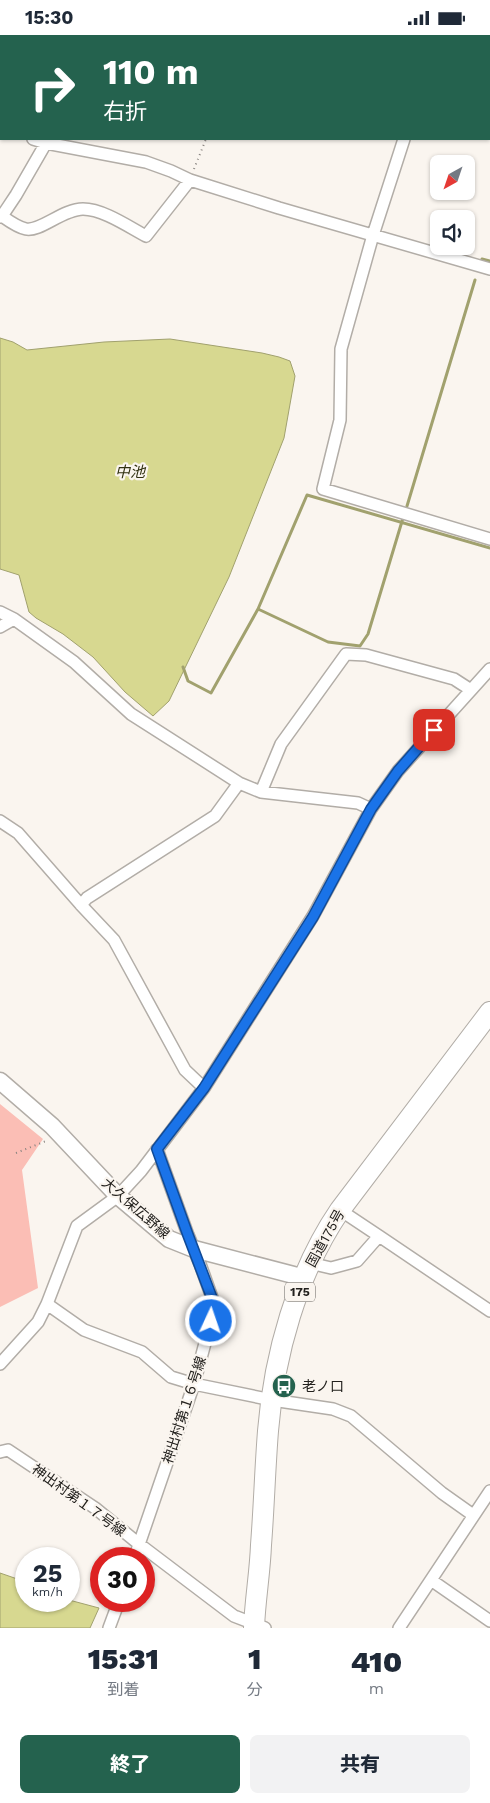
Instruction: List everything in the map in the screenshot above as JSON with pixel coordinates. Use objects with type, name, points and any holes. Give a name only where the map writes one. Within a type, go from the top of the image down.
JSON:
[{"type":"highway","name":"国道175号","points":[[258,1626],[268,1430],[272,1400],[280,1356],[307,1270],[322,1239],[340,1210],[490,1012]]},
{"type":"street","points":[[36,140],[146,162],[172,171],[190,180],[280,208],[490,269]]},
{"type":"street","points":[[404,140],[373,235],[341,349],[340,420],[323,489],[490,539]]},
{"type":"street","points":[[46,143],[1,217],[28,229],[43,224],[69,210],[84,209],[99,212],[146,236],[190,180]]},
{"type":"street","points":[[0,612],[14,619],[74,661],[130,714],[239,783],[261,792],[358,803],[371,809]]},
{"type":"street","points":[[0,627],[14,619]]},
{"type":"street","points":[[261,792],[281,744],[346,654],[366,655],[454,679],[471,690]]},
{"type":"street","points":[[0,1364],[38,1322],[48,1304],[77,1226],[118,1196],[204,1088],[313,917],[371,809],[398,771],[490,669]]},
{"type":"street","points":[[81,905],[87,898],[214,816],[239,783]]},
{"type":"street","points":[[0,821],[18,833],[114,940],[185,1071],[204,1088]]},
{"type":"street","name":"大久保広野線","points":[[0,1081],[60,1135],[118,1196],[169,1239],[194,1249],[307,1270]]},
{"type":"street","name":"神出村第１６号線","points":[[138,1547],[194,1384],[215,1306],[157,1149]]},
{"type":"street","points":[[340,1210],[490,1311]]},
{"type":"street","points":[[307,1270],[331,1268],[357,1261],[379,1236]]},
{"type":"street","points":[[48,1304],[84,1330],[142,1352],[171,1377],[194,1384],[272,1400],[332,1409],[351,1416],[442,1493],[473,1515]]},
{"type":"street","name":"神出村第１７号線","points":[[0,1452],[8,1450],[94,1508],[234,1616],[258,1626]]},
{"type":"street","points":[[399,1628],[490,1491]]},
{"type":"street","points":[[431,1580],[490,1621]]},
{"type":"street","points":[[109,1628],[115,1612]]},
{"type":"path","points":[[190,180],[206,140]]},
{"type":"path","points":[[16,1153],[60,1135]]},
{"type":"shaded area","points":[[0,1104],[43,1139],[22,1170],[38,1288],[0,1307]]},
{"type":"water","name":"中池","points":[[0,338],[13,342],[27,350],[104,342],[170,339],[262,353],[290,361],[295,376],[284,438],[229,577],[169,701],[153,716],[125,692],[93,657],[63,634],[29,612],[19,575],[0,569]]},
{"type":"water","points":[[0,1573],[15,1578],[15,1612],[80,1612],[80,1603],[90,1606],[90,1612],[97,1612],[90,1628],[0,1628]]},
{"type":"waterway","points":[[481,262],[482,259],[490,261]]},
{"type":"waterway","points":[[407,506],[475,280]]},
{"type":"waterway","points":[[183,667],[188,681],[211,693],[258,609],[307,495],[490,548]]},
{"type":"waterway","points":[[258,609],[328,642],[360,646],[368,634],[403,518]]},
{"type":"place","name":"老ノ口","points":[[284,1386]]},
{"type":"route","points":[[211,1321],[215,1306],[157,1149],[204,1088],[313,917],[371,809],[398,771],[434,730]]}]
